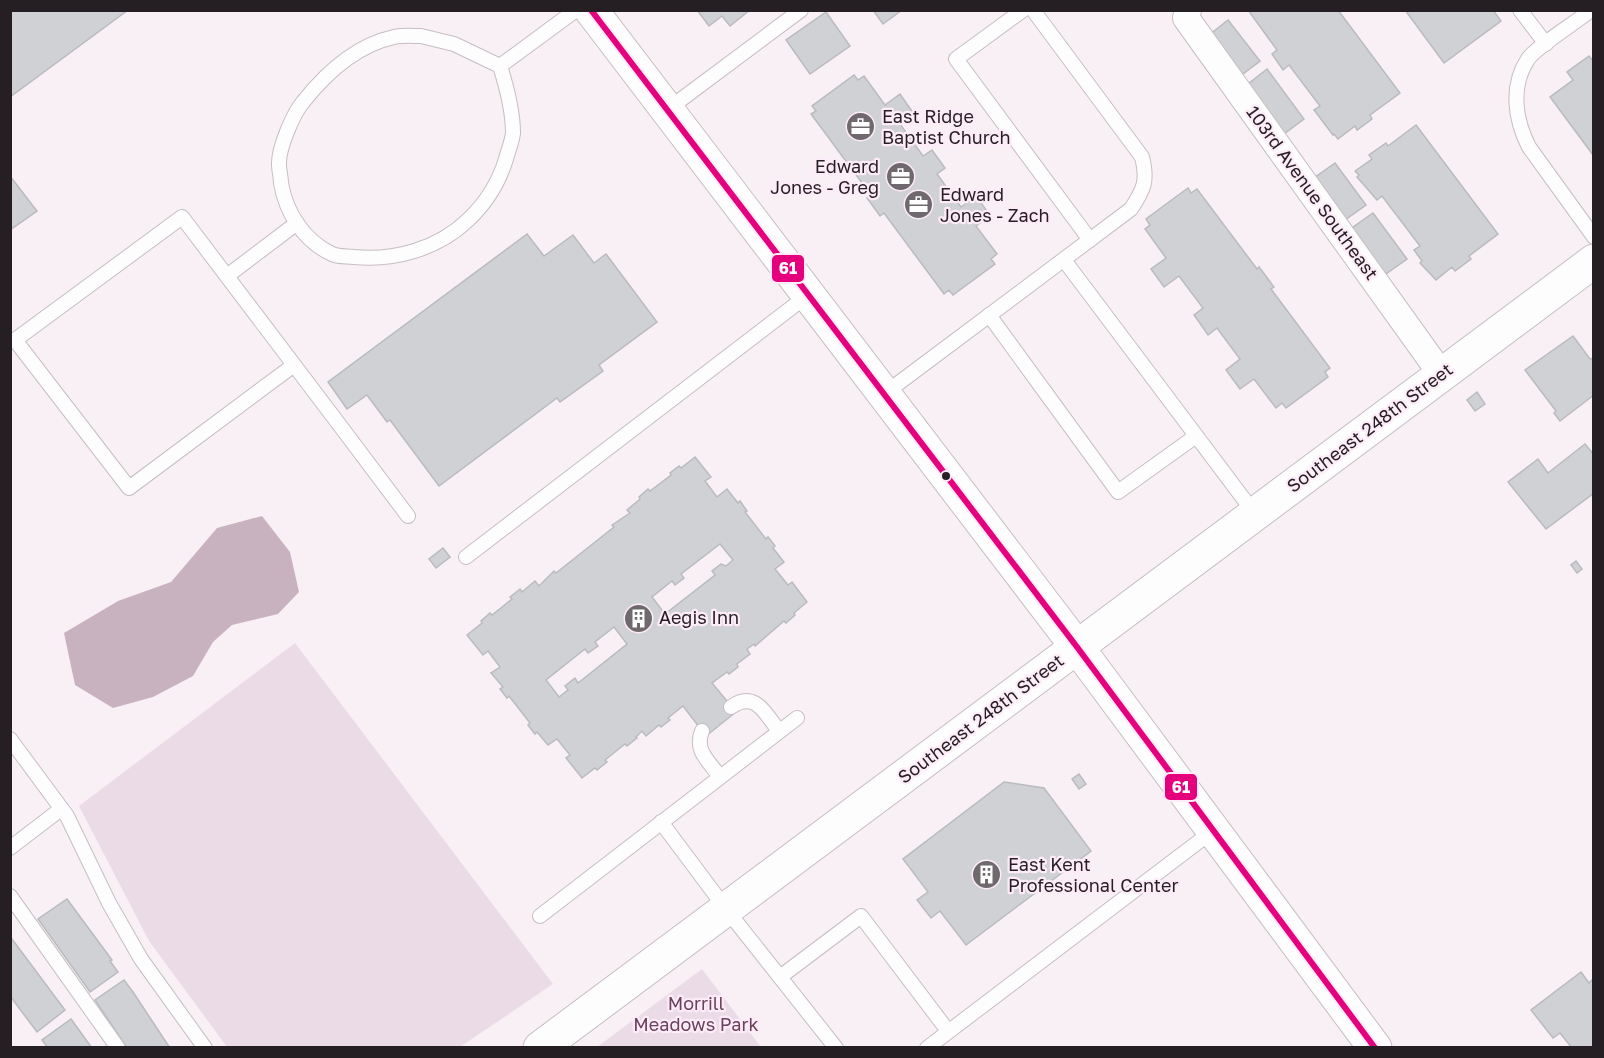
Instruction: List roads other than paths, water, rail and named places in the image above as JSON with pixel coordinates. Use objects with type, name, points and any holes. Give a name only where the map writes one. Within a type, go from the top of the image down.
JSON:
[{"type":"street","points":[[591,10],[1077,647],[1375,1047]]},
{"type":"street","name":"103rd Avenue Southeast","points":[[1188,10],[1186,18],[1442,375]]},
{"type":"street","name":"Southeast 248th Street","points":[[540,1047],[1593,261]]},
{"type":"lane","points":[[500,66],[576,10]]},
{"type":"lane","points":[[668,110],[801,10]]},
{"type":"lane","points":[[1023,10],[956,59],[1090,240]]},
{"type":"lane","points":[[884,394],[1131,209],[1144,188],[1146,172],[1142,157],[1033,10]]},
{"type":"lane","points":[[1520,10],[1546,44]]},
{"type":"lane","points":[[1591,10],[1530,57],[1517,89],[1516,107],[1518,120],[1529,147],[1593,237]]},
{"type":"lane","points":[[422,36],[454,44],[500,66],[511,108],[513,135],[503,167],[490,193],[467,222],[436,243],[405,255],[370,259],[333,255],[309,238],[291,214],[283,191],[278,163],[298,107],[320,81],[339,64],[368,47],[395,37],[422,36]]},
{"type":"lane","points":[[294,365],[129,488],[15,340],[182,217],[227,276],[408,516]]},
{"type":"lane","points":[[227,276],[297,223]]},
{"type":"lane","points":[[1064,260],[1255,514]]},
{"type":"lane","points":[[466,556],[808,295]]},
{"type":"lane","points":[[989,315],[1118,492],[1196,436]]},
{"type":"lane","points":[[731,707],[740,700],[748,700],[759,706],[779,731]]},
{"type":"lane","points":[[540,916],[797,718]]},
{"type":"lane","points":[[702,731],[698,741],[700,750],[720,777]]},
{"type":"lane","points":[[10,738],[67,816],[109,903],[141,959],[205,1047]]},
{"type":"lane","points":[[10,848],[61,809]]},
{"type":"lane","points":[[661,822],[726,909],[836,1047]]},
{"type":"lane","points":[[927,1047],[1214,830]]},
{"type":"lane","points":[[10,896],[118,1047]]},
{"type":"lane","points":[[780,977],[861,916],[948,1031]]},
{"type":"place","name":"East Ridge Baptist Church","points":[[861,127]]},
{"type":"place","name":"Edward Jones - Greg","points":[[900,177]]},
{"type":"place","name":"Edward Jones - Zach","points":[[919,205]]},
{"type":"place","name":"Aegis Inn","points":[[638,618]]},
{"type":"place","name":"East Kent Professional Center","points":[[987,875]]},
{"type":"park label","name":"Morrill Meadows Park","points":[[696,1014]]}]
